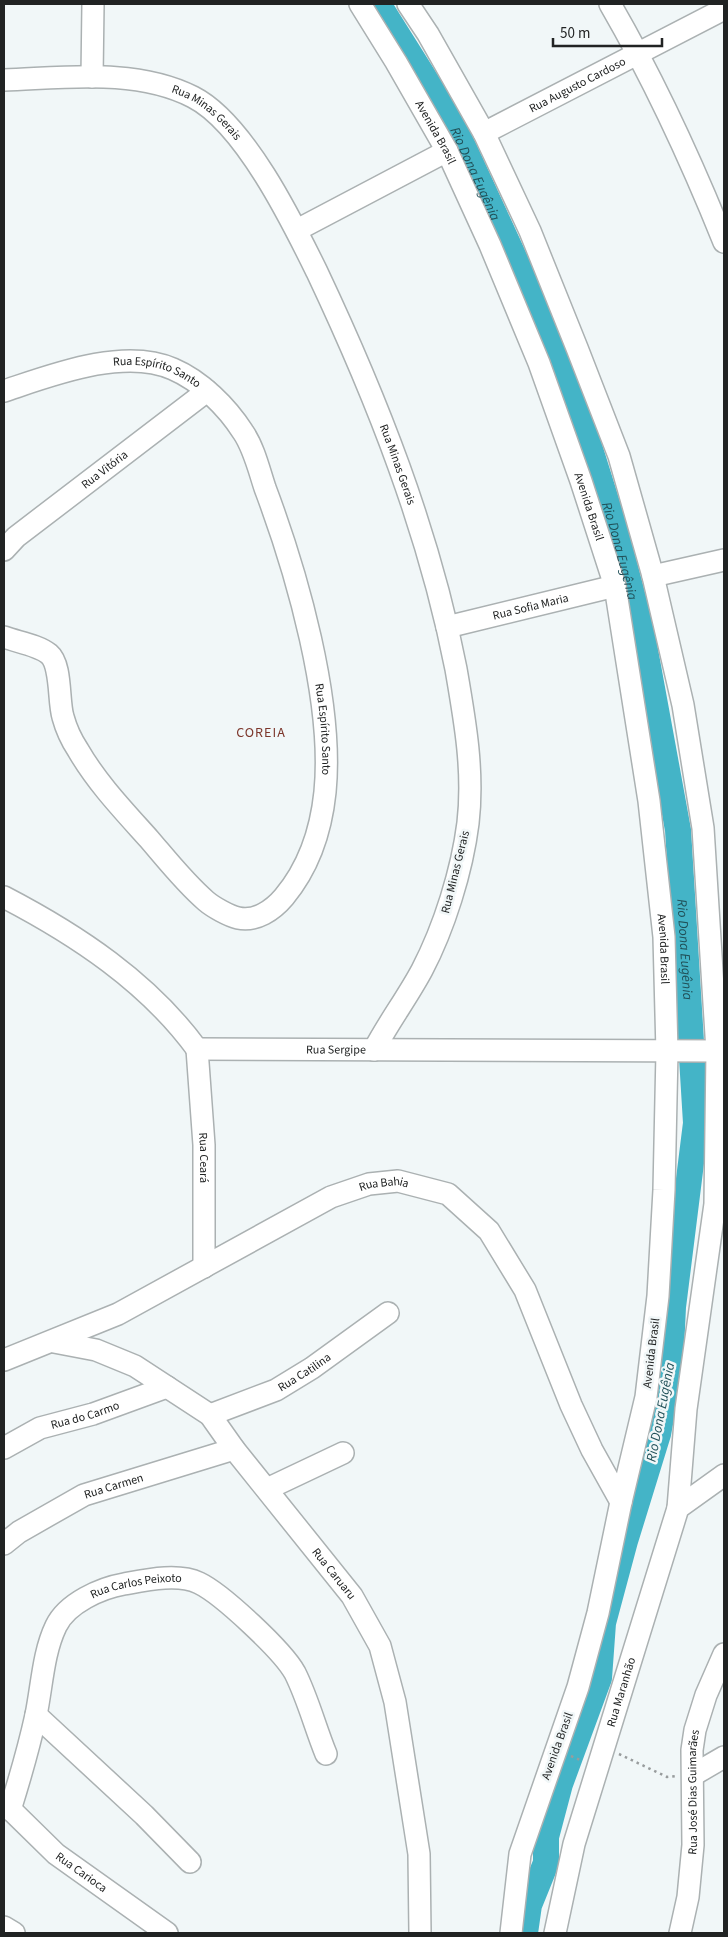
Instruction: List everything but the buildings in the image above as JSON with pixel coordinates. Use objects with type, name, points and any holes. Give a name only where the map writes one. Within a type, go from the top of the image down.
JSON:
[{"type":"street","points":[[92,77],[93,4]]},
{"type":"street","name":"Avenida Brasil","points":[[360,4],[396,62],[446,151],[490,245],[539,363],[581,481],[615,586],[649,801],[674,1052],[658,1296],[646,1397],[621,1502],[598,1613],[581,1678],[520,1854],[511,1933]]},
{"type":"street","points":[[408,4],[428,34],[484,133],[530,231],[615,446],[653,576],[683,705],[703,828],[717,1051],[715,1204],[686,1409],[678,1508]]},
{"type":"street","points":[[610,4],[639,54],[703,188],[724,242]]},
{"type":"street","name":"Rua Augusto Cardoso","points":[[484,133],[724,9]]},
{"type":"street","name":"Rua Minas Gerais","points":[[4,80],[92,77],[151,82],[195,98],[226,124],[254,157],[297,230],[374,400],[420,525],[448,627],[464,712],[471,774],[468,825],[440,930],[420,973],[387,1025],[374,1050]]},
{"type":"street","points":[[297,230],[446,151]]},
{"type":"street","name":"Rua Espírito Santo","points":[[4,391],[50,376],[104,363],[146,361],[174,369],[207,391],[226,409],[245,435],[273,509],[312,645],[324,713],[325,792],[317,841],[296,882],[274,908],[257,917],[238,918],[208,903],[101,785],[76,748],[63,717],[55,664],[50,655],[4,637]]},
{"type":"street","name":"Rua Vitória","points":[[4,550],[16,537],[207,391]]},
{"type":"street","points":[[653,576],[724,560]]},
{"type":"street","name":"Rua Sofia Maria","points":[[448,627],[615,586]]},
{"type":"street","points":[[4,897],[57,924],[113,964],[179,1025],[197,1049]]},
{"type":"street","name":"Rua Sergipe","points":[[197,1049],[717,1051]]},
{"type":"street","name":"Rua Ceará","points":[[197,1049],[204,1145],[204,1267]]},
{"type":"street","name":"Rua Bahia","points":[[4,1360],[54,1342],[118,1314],[331,1196],[369,1184],[398,1181],[448,1194],[489,1231],[525,1290],[592,1450],[621,1502]]},
{"type":"street","name":"Rua Catilina","points":[[210,1416],[276,1390],[312,1368],[388,1313]]},
{"type":"street","name":"Rua Caruaru","points":[[54,1342],[96,1350],[135,1366],[210,1416],[234,1449],[352,1596],[380,1646],[395,1702],[419,1854],[420,1933]]},
{"type":"street","name":"Rua do Carmo","points":[[4,1448],[40,1428],[93,1414],[166,1387]]},
{"type":"street","name":"Rua Carmen","points":[[4,1544],[19,1532],[84,1495],[234,1449]]},
{"type":"street","points":[[268,1489],[343,1453]]},
{"type":"street","points":[[678,1508],[724,1475]]},
{"type":"street","name":"Rua Maranhão","points":[[555,1933],[574,1844],[678,1508]]},
{"type":"street","name":"Rua Carlos Peixoto","points":[[7,1806],[36,1716],[46,1658],[56,1626],[68,1612],[86,1597],[118,1585],[183,1579],[199,1583],[223,1600],[279,1650],[294,1671],[326,1754]]},
{"type":"street","name":"Rua José Dias Guimarães","points":[[680,1933],[688,1897],[693,1845],[692,1750],[695,1730],[706,1695],[724,1654]]},
{"type":"street","points":[[36,1716],[144,1816],[190,1862]]},
{"type":"street","points":[[693,1775],[724,1757]]},
{"type":"street","name":"Rua Carioca","points":[[7,1806],[56,1854],[138,1925],[166,1933]]},
{"type":"street","points":[[4,1927],[14,1933]]},
{"type":"path","points":[[603,1746],[668,1776],[693,1775]]},
{"type":"path","points":[[556,1750],[597,1767]]},
{"type":"waterway","name":"Rio Dona Eugênia","points":[[378,4],[452,122],[564,366],[615,529],[641,628],[678,830],[696,1123],[673,1307],[670,1370],[658,1434],[625,1541],[603,1623],[599,1678],[560,1784],[546,1837],[546,1863],[529,1905],[525,1933]]},
{"type":"district","name":"COREIA","points":[[261,732]]}]
